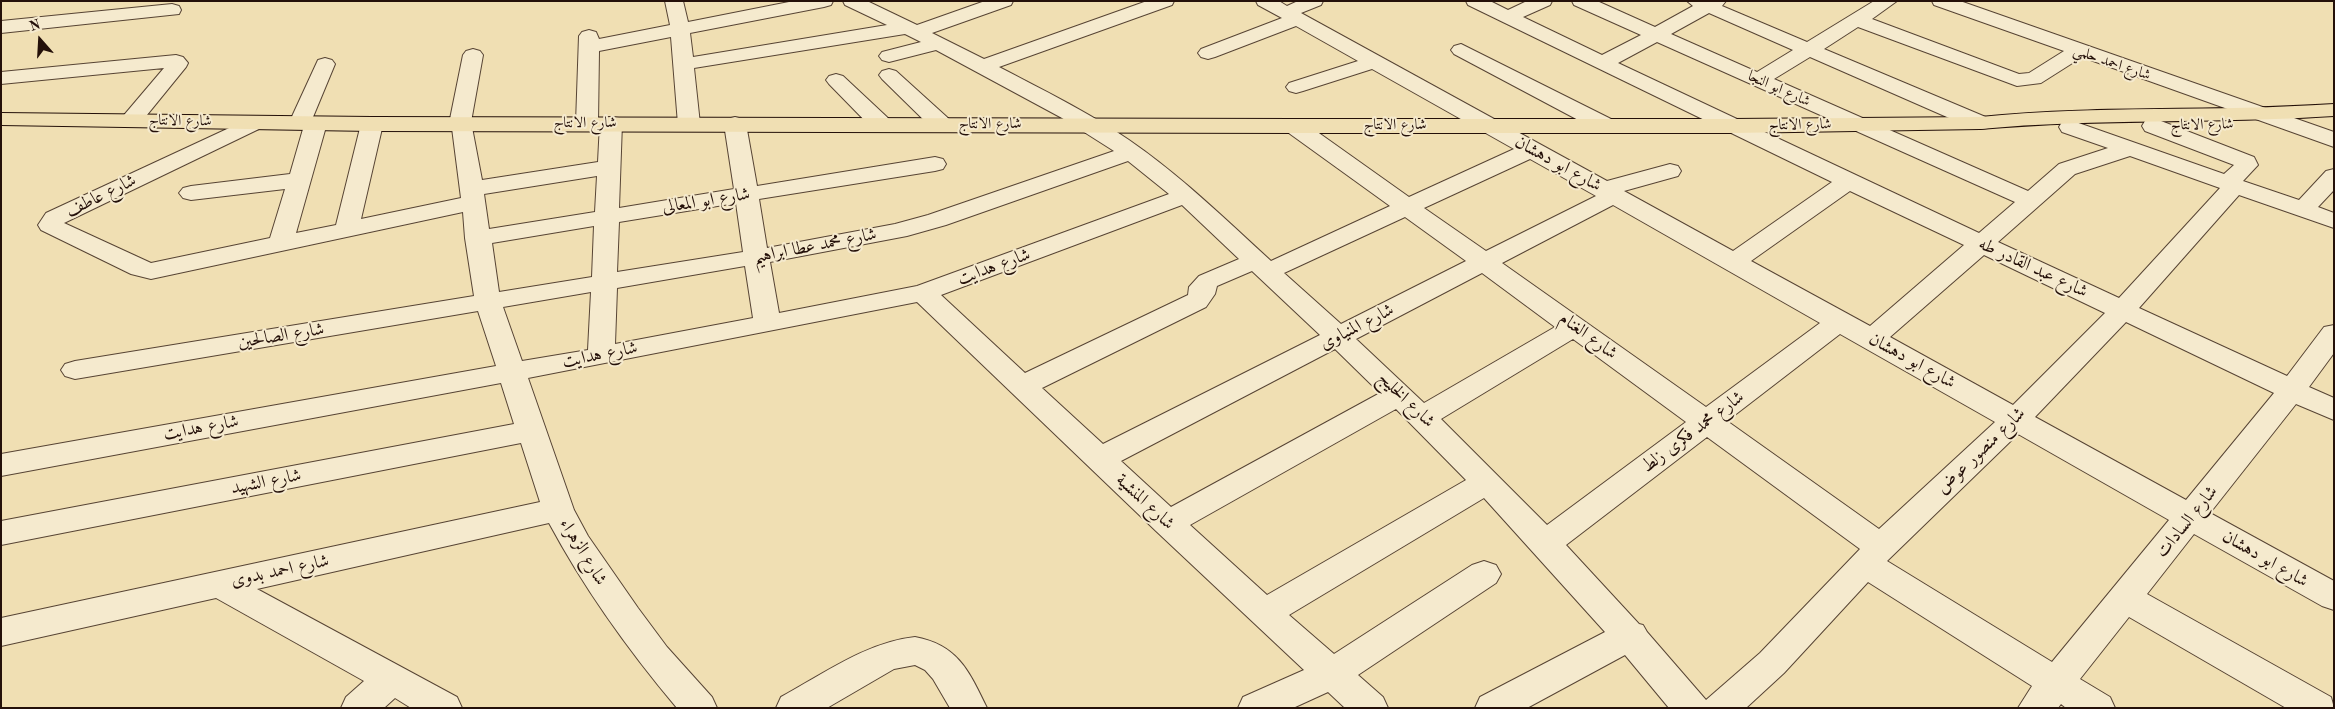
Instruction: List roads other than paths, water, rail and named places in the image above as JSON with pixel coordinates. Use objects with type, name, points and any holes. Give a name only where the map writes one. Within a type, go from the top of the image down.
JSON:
[{"type":"main road","name":"شارع الانتاج","points":[[1980,122],[2022,127],[2153,126],[2284,119],[2334,110]]},
{"type":"main road","name":"شارع الانتاج","points":[[1,119],[372,124],[1732,126],[2260,115],[2306,123]]},
{"type":"street","points":[[674,1],[680,29],[689,124]]},
{"type":"street","points":[[601,356],[609,167],[599,123],[589,42],[680,29],[824,1]]},
{"type":"street","points":[[684,64],[912,30],[1004,1]]},
{"type":"street","points":[[984,66],[1165,1]]},
{"type":"street","name":"شارع ابو دهشان","points":[[1265,1],[2334,597]]},
{"type":"street","points":[[1208,53],[1292,16],[1314,1]]},
{"type":"street","name":"شارع عبد القادر طه","points":[[1475,1],[1732,126],[2334,410]]},
{"type":"street","points":[[1508,18],[1542,1]]},
{"type":"street","name":"شارع ابو النجا","points":[[1581,1],[2032,201]]},
{"type":"street","points":[[1758,80],[1888,1]]},
{"type":"street","name":"شارع احمد حلمي","points":[[1941,1],[2260,115]]},
{"type":"street","name":"شارع احمد حلمي","points":[[1965,1],[2284,119],[2332,133]]},
{"type":"street","name":"شارع الخليج","points":[[855,2],[984,66],[1090,124],[1132,152],[1184,196],[1339,336],[1423,416],[1546,543],[1630,635],[1691,708]]},
{"type":"street","points":[[1603,63],[1656,34],[1706,3],[1808,50],[1980,122]]},
{"type":"street","points":[[1,27],[172,10]]},
{"type":"street","points":[[780,10],[818,43]]},
{"type":"street","points":[[1857,20],[2017,80],[2034,79],[2078,51]]},
{"type":"street","points":[[938,44],[889,65],[942,124]]},
{"type":"street","points":[[1461,50],[1605,126]]},
{"type":"street","name":"شارع الزهراء","points":[[473,55],[461,124],[488,302],[510,372],[558,510],[582,553],[687,704]]},
{"type":"street","points":[[1,78],[176,61],[178,63],[130,121]]},
{"type":"street","points":[[1296,87],[1375,62]]},
{"type":"street","points":[[325,64],[308,123],[299,180],[281,244],[347,229],[472,196],[609,167]]},
{"type":"street","points":[[836,80],[881,124]]},
{"type":"street","name":"شارع عاطف","points":[[255,122],[55,218],[50,223],[51,226],[142,271],[151,271],[281,244]]},
{"type":"street","points":[[2306,123],[2332,133]]},
{"type":"street","points":[[347,229],[372,124]]},
{"type":"street","points":[[735,124],[767,323]]},
{"type":"street","name":"شارع الغنام","points":[[1294,126],[1706,422],[2046,695],[2097,708]]},
{"type":"street","name":"شارع منصور عوض","points":[[1720,708],[1772,663],[1873,556],[2016,419],[2123,310],[2247,166],[2246,162],[2153,126]]},
{"type":"street","points":[[2070,127],[2334,220]]},
{"type":"street","points":[[1872,338],[2067,169],[2093,159],[2130,149]]},
{"type":"street","points":[[1022,386],[1197,301],[1202,294],[1202,287],[1208,281],[1261,266],[1408,207],[1533,150]]},
{"type":"street","name":"شارع محمد عطا ابراهيم","points":[[488,302],[757,257],[918,225],[1132,152]]},
{"type":"street","name":"شارع ابو المعالى","points":[[477,238],[935,164]]},
{"type":"street","points":[[1610,192],[1670,171]]},
{"type":"street","points":[[2303,210],[2334,176]]},
{"type":"street","points":[[191,193],[299,180]]},
{"type":"street","points":[[1734,261],[1849,181]]},
{"type":"street","name":"شارع المنياوى","points":[[1099,459],[1485,262],[1610,192]]},
{"type":"street","name":"شارع هدايت","points":[[1,464],[601,356],[923,293],[1184,196]]},
{"type":"street","name":"شارع المنشية","points":[[923,293],[1264,613],[1370,708]]},
{"type":"street","name":"شارع الصالحين","points":[[75,370],[488,302]]},
{"type":"street","name":"شارع محمد فكرى زلط","points":[[1546,543],[1840,321]]},
{"type":"street","points":[[1423,416],[1574,326]]},
{"type":"street","name":"شارع السادات","points":[[2046,695],[2192,517],[2292,390],[2334,333]]},
{"type":"street","points":[[1167,522],[1400,394]]},
{"type":"street","name":"شارع الشهيد","points":[[1,533],[530,430]]},
{"type":"street","points":[[1264,613],[1487,482]]},
{"type":"street","name":"شارع احمد بدوى","points":[[1,632],[558,510]]},
{"type":"street","points":[[1256,708],[1332,674],[1484,574]]},
{"type":"street","points":[[218,584],[444,708]]},
{"type":"street","points":[[2125,598],[2318,708]]},
{"type":"street","points":[[1493,708],[1630,635]]},
{"type":"street","points":[[794,708],[882,659],[897,652],[914,650],[928,653],[940,660],[969,708]]},
{"type":"street","points":[[359,708],[392,679]]}]
